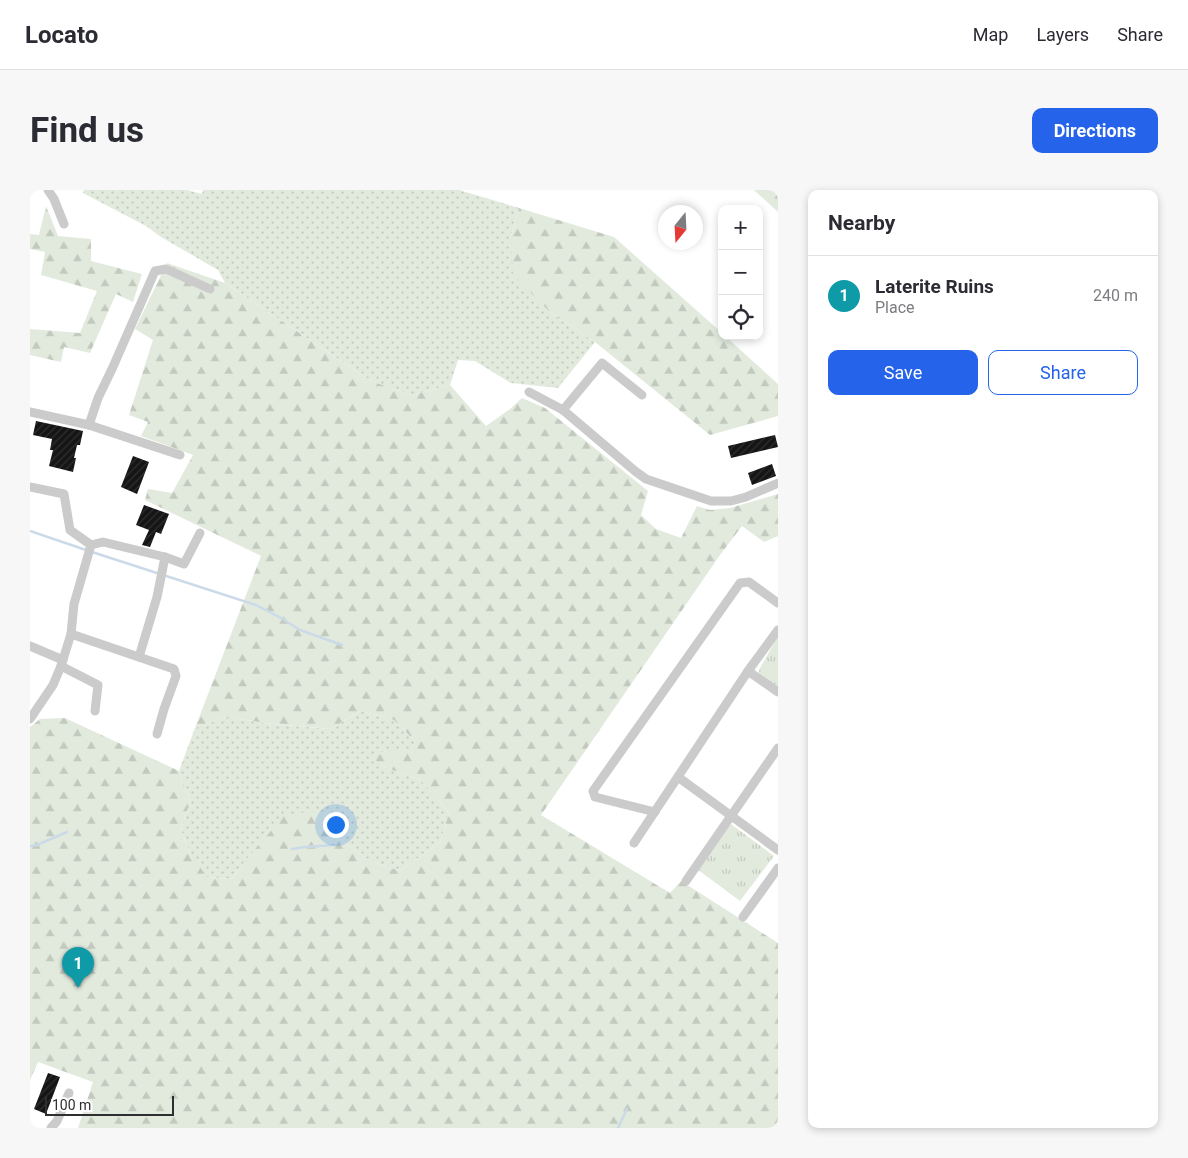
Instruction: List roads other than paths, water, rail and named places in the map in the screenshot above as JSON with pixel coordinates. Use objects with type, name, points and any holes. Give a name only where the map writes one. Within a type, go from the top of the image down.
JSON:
[{"type":"street","points":[[48,190],[54,199],[64,224]]},
{"type":"street","points":[[89,425],[98,398],[155,271],[166,270],[210,289]]},
{"type":"street","points":[[563,410],[602,363],[642,395]]},
{"type":"street","points":[[529,392],[563,410],[646,479],[711,501],[730,501],[746,497],[778,483]]},
{"type":"street","points":[[30,412],[89,425],[180,455]]},
{"type":"street","points":[[30,487],[64,494],[70,530],[91,545],[103,542],[184,564],[200,533]]},
{"type":"street","points":[[30,719],[53,685],[62,663],[71,634],[74,604],[91,545]]},
{"type":"street","points":[[139,657],[166,558]]},
{"type":"street","points":[[655,812],[595,797],[593,791],[740,583],[749,582],[778,603]]},
{"type":"street","points":[[634,843],[748,671],[778,630]]},
{"type":"street","points":[[71,634],[174,669],[176,676],[158,734]]},
{"type":"street","points":[[30,646],[98,685],[95,710]]},
{"type":"street","points":[[748,671],[778,692]]},
{"type":"street","points":[[686,882],[778,748]]},
{"type":"street","points":[[678,777],[778,850]]},
{"type":"street","points":[[743,917],[778,868]]},
{"type":"street","points":[[51,1128],[57,1121],[69,1093]]},
{"type":"waterway","points":[[30,531],[86,550]]},
{"type":"waterway","points":[[92,552],[256,605],[300,630],[342,645]]},
{"type":"waterway","points":[[30,846],[37,845],[67,832]]},
{"type":"waterway","points":[[292,849],[334,845]]},
{"type":"waterway","points":[[618,1128],[627,1109]]},
{"type":"place","name":"Laterite Ruins","points":[[78,988]]}]
